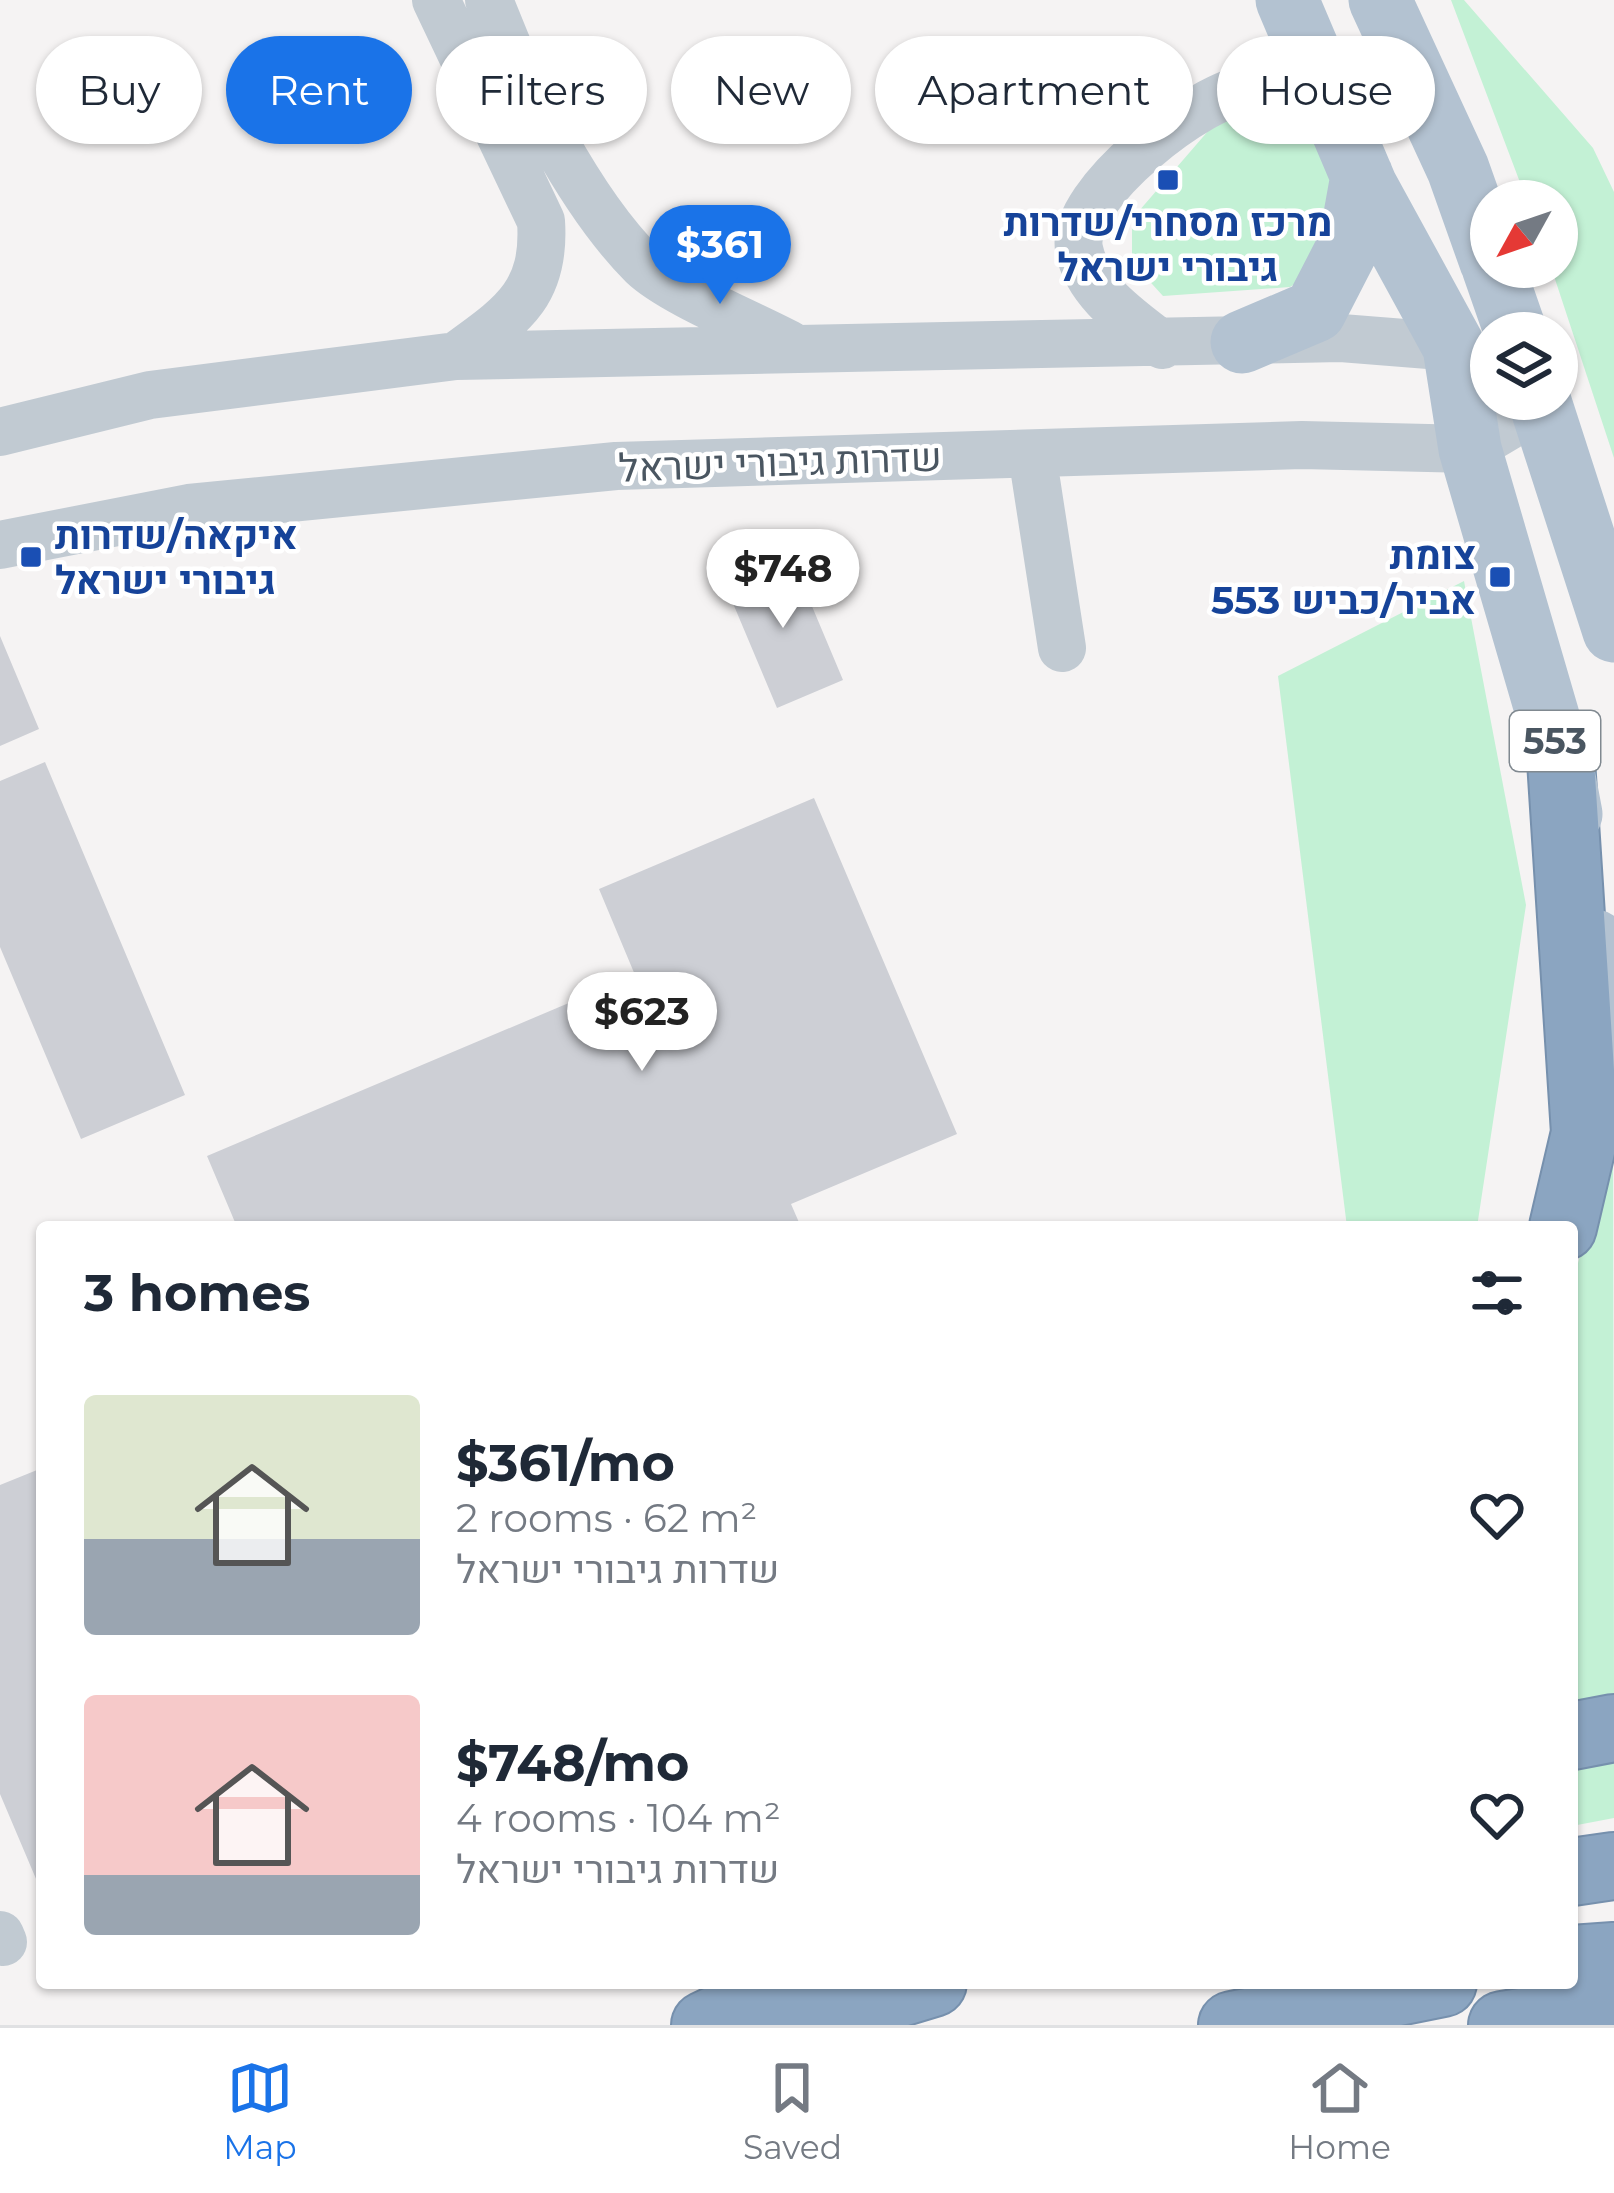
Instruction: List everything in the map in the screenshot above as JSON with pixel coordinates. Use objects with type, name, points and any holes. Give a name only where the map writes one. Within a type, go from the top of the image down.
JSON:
[{"type":"highway","points":[[1561,761],[1585,1133],[1564,1221]]},
{"type":"highway","points":[[1578,1735],[1614,1728]]},
{"type":"highway","points":[[1578,1871],[1614,1866]]},
{"type":"highway","points":[[1578,1960],[1614,1957]]},
{"type":"highway","points":[[705,2025],[780,1989]]},
{"type":"highway","points":[[755,2025],[845,1989]]},
{"type":"highway","points":[[794,2025],[913,1989]]},
{"type":"highway","points":[[1232,2025],[1413,1989]]},
{"type":"highway","points":[[1502,2025],[1614,2007]]},
{"type":"main road","name":"553","points":[[1287,0],[1354,159],[1470,325]]},
{"type":"main road","points":[[1380,0],[1470,203]]},
{"type":"main road","points":[[1242,342],[1315,311],[1350,243],[1354,159]]},
{"type":"main road","name":"553","points":[[1488,420],[1470,449],[1561,761],[1614,1040]]},
{"type":"main road","name":"553","points":[[1526,420],[1614,632]]},
{"type":"street","points":[[436,0],[541,221],[543,257],[515,314],[456,356]]},
{"type":"street","points":[[489,0],[506,44],[596,207],[646,268],[795,348]]},
{"type":"street","points":[[1162,345],[1107,301],[1087,273],[1078,232],[1089,205],[1187,112],[1219,96],[1254,88],[1282,92],[1308,106],[1354,159]]},
{"type":"street","points":[[0,432],[150,395],[456,356],[1341,338],[1470,373]]},
{"type":"street","points":[[1470,449],[1488,420]]},
{"type":"street","name":"שדרות גיבורי ישראל","points":[[0,545],[189,508],[592,469],[1302,445],[1470,449]]},
{"type":"street","points":[[1032,454],[1062,648]]},
{"type":"green space","points":[[1451,0],[1464,0],[1593,148],[1614,192],[1614,458],[1578,349],[1578,312],[1566,312],[1558,288],[1578,288],[1578,180],[1519,180]]},
{"type":"green space","points":[[1215,123],[1217,144],[1324,144],[1336,157],[1319,269],[1290,287],[1163,296],[1132,262],[1132,219]]},
{"type":"green space","points":[[1464,581],[1526,905],[1478,1221],[1346,1221],[1278,676]]},
{"type":"green space","points":[[1613,1135],[1614,1699],[1578,1708],[1578,1263]]},
{"type":"green space","points":[[1614,1755],[1614,1818],[1578,1825],[1578,1764]]},
{"type":"building","points":[[790,554],[843,680],[777,708],[724,582]]},
{"type":"building","points":[[0,636],[39,729],[0,746]]},
{"type":"building","points":[[45,762],[185,1095],[81,1139],[0,947],[0,781]]},
{"type":"building","points":[[814,798],[957,1134],[791,1204],[798,1221],[234,1221],[207,1156],[635,975],[599,889]]},
{"type":"building","points":[[36,1470],[36,1879],[0,1794],[0,1485]]},
{"type":"place","name":"מרכז מסחרי/שדרות גיבורי ישראל","points":[[1168,180]]},
{"type":"place","name":"איקאה/שדרות גיבורי ישראל","points":[[31,557]]},
{"type":"place","name":"צומת אביר/כביש 553","points":[[1500,577]]}]
